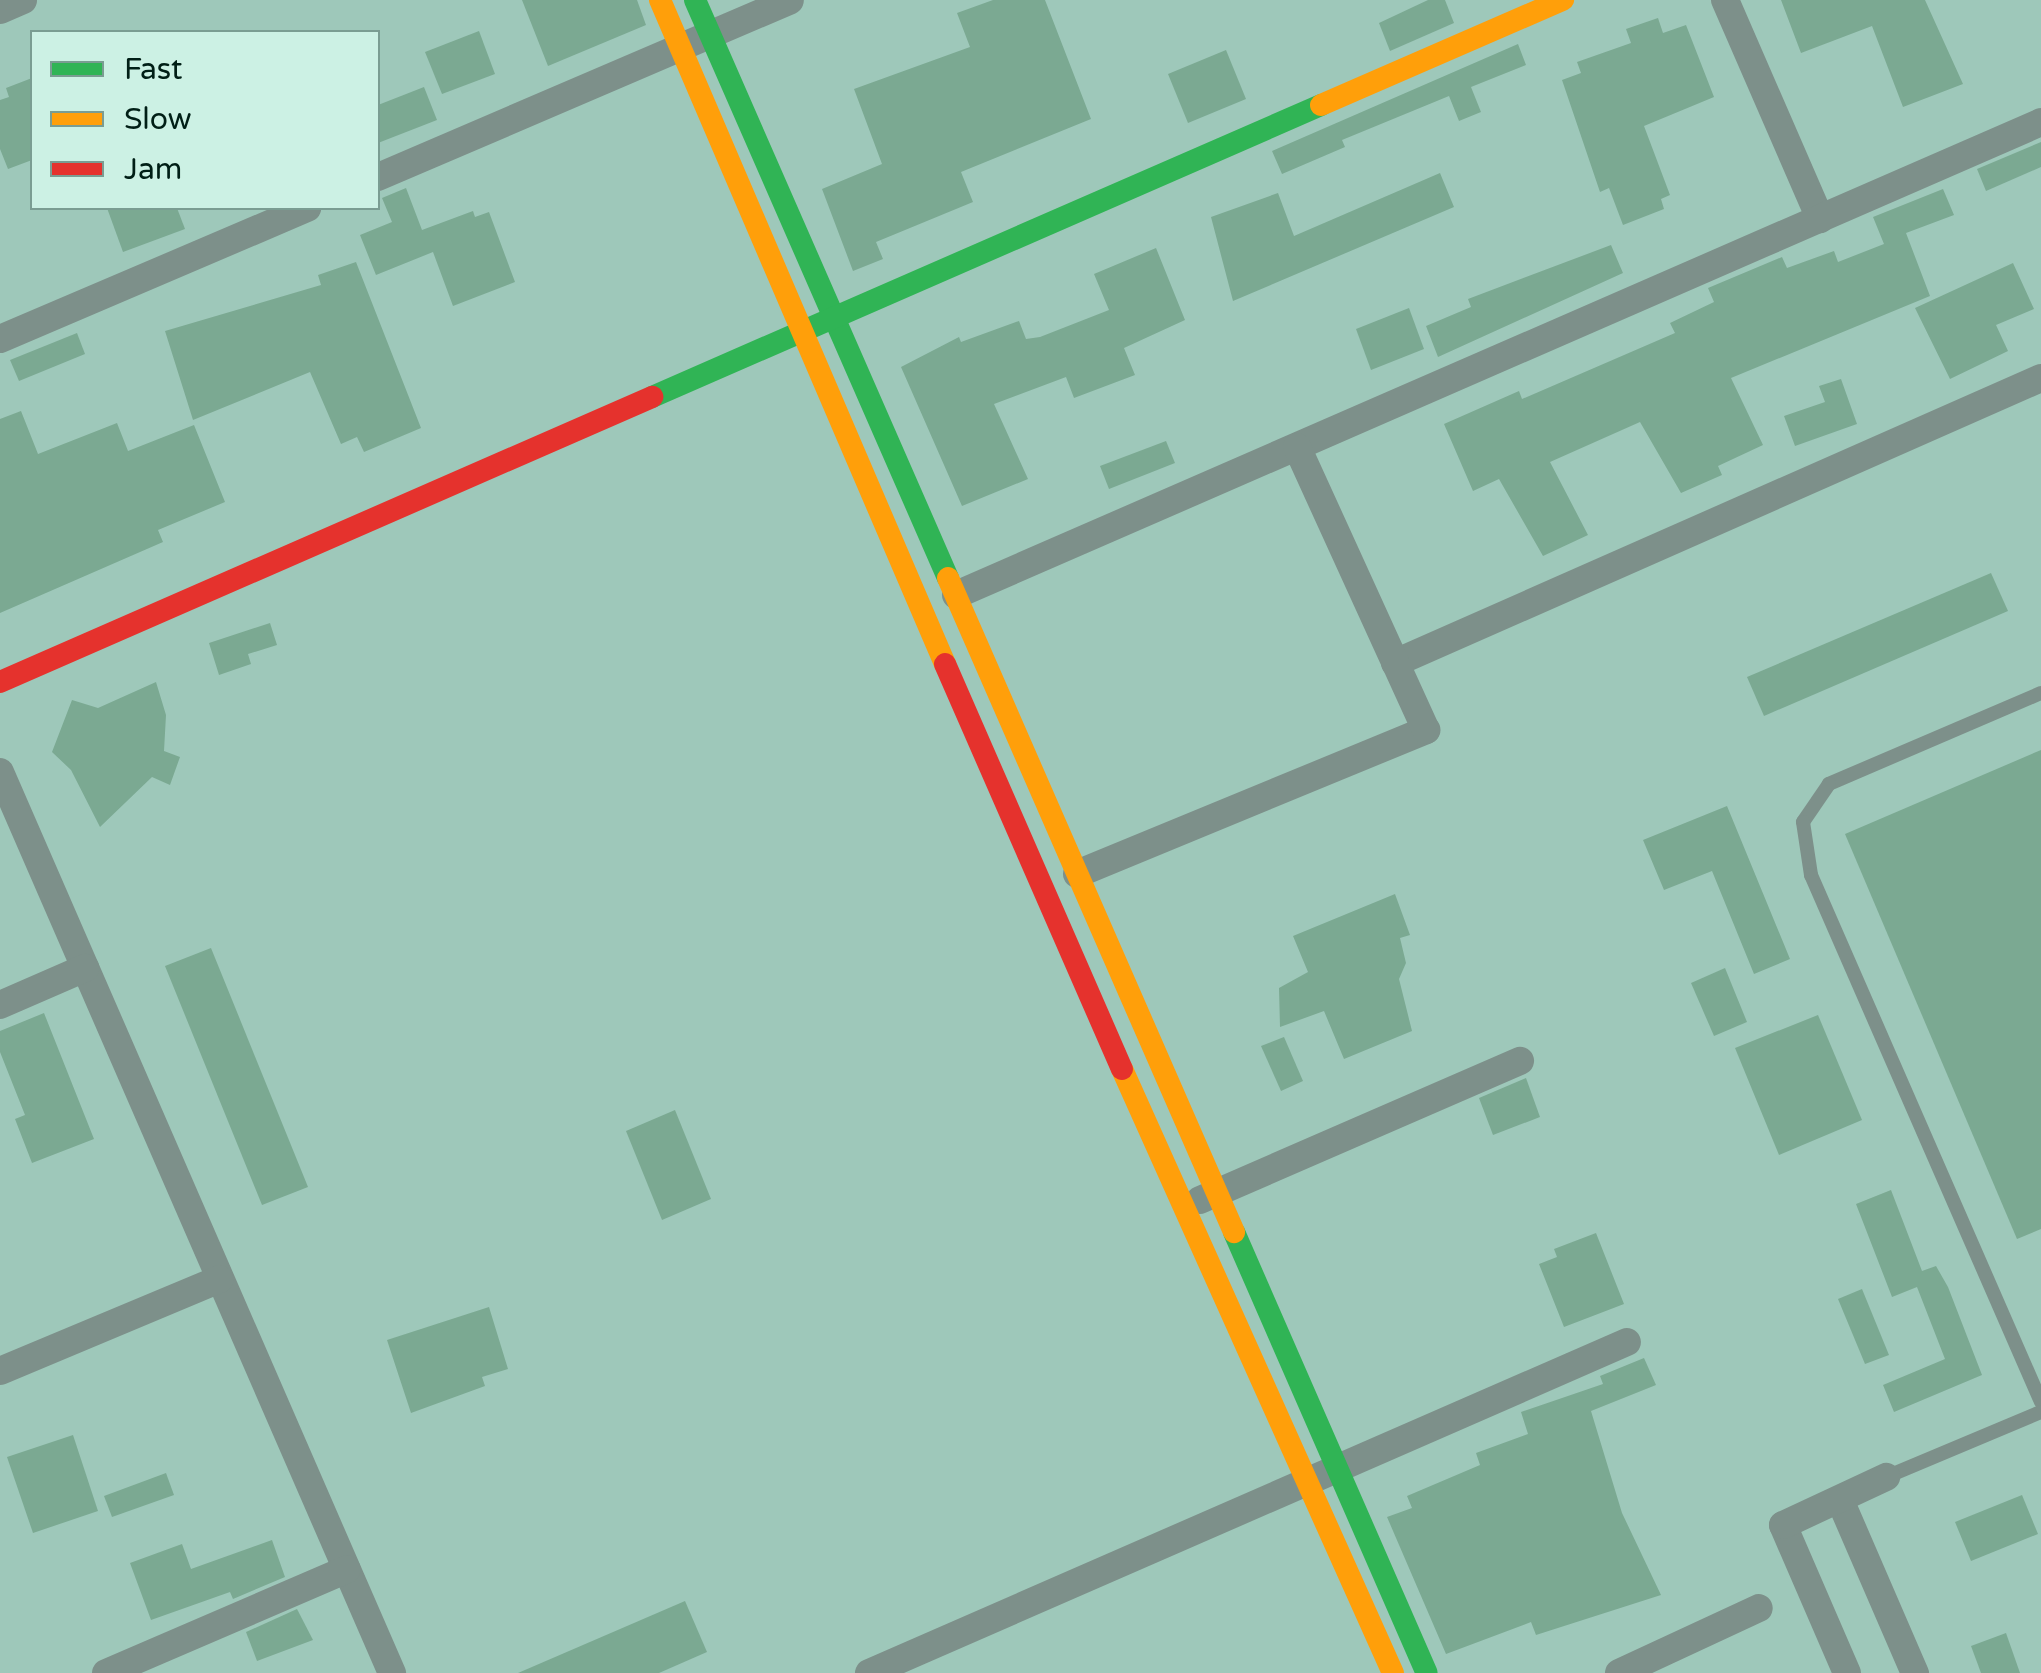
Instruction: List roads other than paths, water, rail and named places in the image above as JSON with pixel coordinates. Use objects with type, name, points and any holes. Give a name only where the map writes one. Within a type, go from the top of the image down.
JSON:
[{"type":"main road","points":[[660,0],[1184,1206],[1393,1673]]},
{"type":"main road","points":[[696,0],[1427,1673]]},
{"type":"main road","points":[[0,682],[1563,0]]},
{"type":"street","points":[[0,10],[23,0]]},
{"type":"street","points":[[380,176],[790,0]]},
{"type":"street","points":[[1725,0],[1820,219]]},
{"type":"street","points":[[956,596],[2041,122]]},
{"type":"street","points":[[0,339],[302,210]]},
{"type":"street","points":[[1396,664],[2041,378]]},
{"type":"street","points":[[1077,874],[1426,730],[1297,447]]},
{"type":"street","points":[[0,772],[392,1673]]},
{"type":"street","points":[[0,1005],[85,968]]},
{"type":"street","points":[[1184,1206],[1520,1061]]},
{"type":"street","points":[[0,1371],[220,1279]]},
{"type":"street","points":[[868,1673],[1336,1465],[1627,1342]]},
{"type":"street","points":[[1847,1673],[1783,1525],[1886,1477]]},
{"type":"street","points":[[1840,1500],[1915,1673]]},
{"type":"street","points":[[106,1673],[347,1570]]},
{"type":"street","points":[[1619,1673],[1759,1608]]},
{"type":"lane","points":[[2041,693],[1829,784],[1802,822],[1810,875],[2041,1402]]},
{"type":"lane","points":[[1886,1477],[2041,1412]]}]
